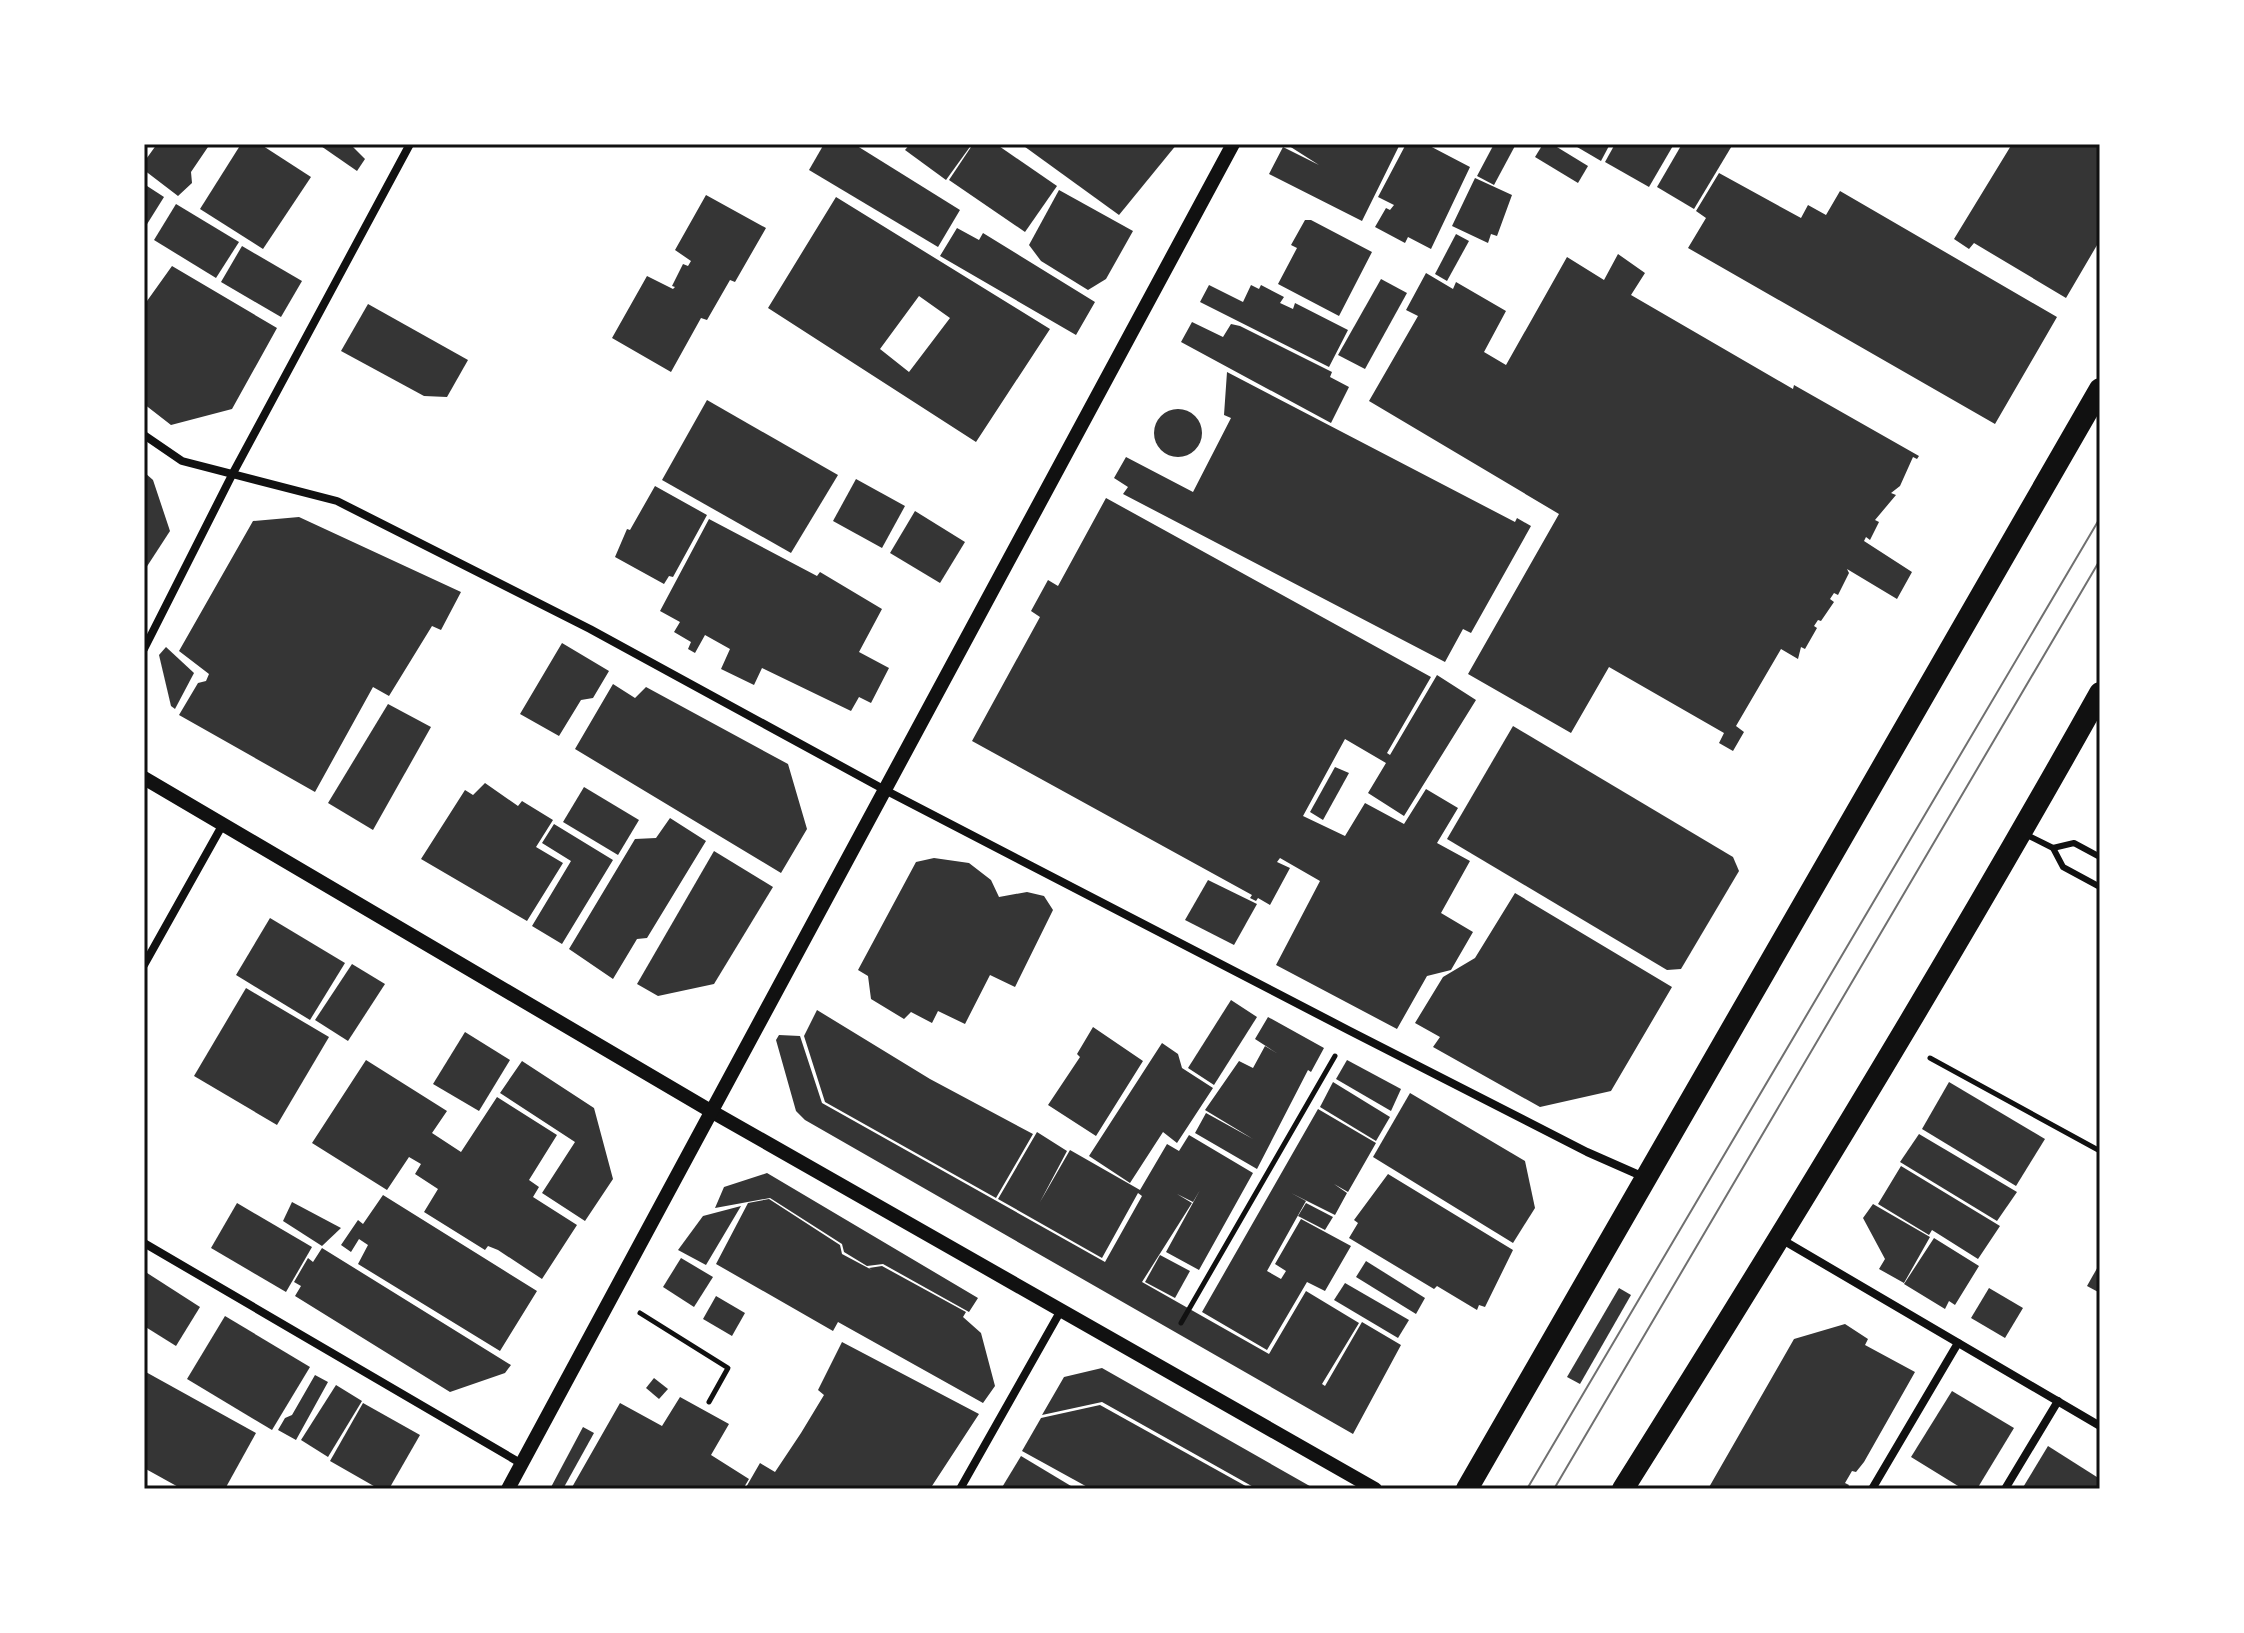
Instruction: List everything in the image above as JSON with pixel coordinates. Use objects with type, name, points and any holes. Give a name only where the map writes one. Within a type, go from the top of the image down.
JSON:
[{"type":"highway","points":[[1467,1489],[2100,389]]},
{"type":"highway","points":[[1623,1489],[1781,1239],[2022,833],[2100,693]]},
{"type":"street","points":[[144,649],[233,473],[410,144]]},
{"type":"street","points":[[508,1489],[709,1110],[1233,144]]},
{"type":"street","points":[[144,435],[182,461],[337,501],[590,629],[885,790],[1350,1031],[1587,1152],[1647,1178]]},
{"type":"street","points":[[144,778],[709,1110],[1375,1489]]},
{"type":"street","points":[[144,965],[223,823]]},
{"type":"street","points":[[1781,1239],[2100,1426]]},
{"type":"street","points":[[144,1243],[522,1464]]},
{"type":"street","points":[[960,1489],[1060,1312]]},
{"type":"street","points":[[1872,1489],[1958,1343]]},
{"type":"street","points":[[2005,1489],[2058,1401]]},
{"type":"lane","points":[[2022,833],[2053,848],[2063,867],[2100,887]]},
{"type":"lane","points":[[2053,848],[2074,843],[2100,857]]},
{"type":"path","points":[[1181,1323],[1350,1031]]},
{"type":"path","points":[[1930,1057],[2100,1151]]},
{"type":"path","points":[[632,1309],[728,1368],[709,1402]]},
{"type":"building","points":[[157,144],[210,144],[191,172],[192,183],[178,196],[144,170],[144,162]]},
{"type":"building","points":[[241,144],[260,144],[311,177],[263,249],[200,209]]},
{"type":"building","points":[[318,144],[350,144],[365,159],[357,171]]},
{"type":"building","points":[[824,144],[854,144],[960,210],[938,247],[809,170]]},
{"type":"building","points":[[910,144],[972,144],[946,180],[905,150]]},
{"type":"building","points":[[973,144],[996,144],[1057,186],[1025,232],[949,180]]},
{"type":"building","points":[[1021,144],[1177,144],[1119,215]]},
{"type":"building","points":[[1286,144],[1400,144],[1362,221],[1269,174],[1283,147],[1319,165]]},
{"type":"building","points":[[1406,144],[1426,144],[1470,167],[1431,249],[1408,237],[1405,243],[1375,227],[1386,208],[1390,210],[1394,205],[1378,197]]},
{"type":"building","points":[[1494,144],[1516,144],[1494,185],[1477,176]]},
{"type":"building","points":[[1543,144],[1552,144],[1588,166],[1578,183],[1535,157]]},
{"type":"building","points":[[1572,144],[1610,144],[1601,161]]},
{"type":"building","points":[[1615,144],[1674,144],[1649,187],[1605,162]]},
{"type":"building","points":[[1682,144],[1733,144],[1694,209],[1657,187]]},
{"type":"building","points":[[2012,144],[2100,144],[2100,240],[2066,298],[1974,243],[1969,249],[1954,239]]},
{"type":"building","points":[[1719,173],[1801,218],[1808,205],[1826,215],[1840,191],[2057,317],[1995,424],[1688,248],[1706,218],[1696,211]]},
{"type":"building","points":[[1475,178],[1512,195],[1497,236],[1491,234],[1488,243],[1452,226]]},
{"type":"building","points":[[144,184],[164,197],[144,229]]},
{"type":"building","points":[[1059,190],[1133,231],[1106,279],[1088,290],[1041,261],[1029,245]]},
{"type":"building","points":[[706,195],[766,228],[735,282],[730,280],[707,320],[701,318],[671,372],[612,338],[647,276],[673,289],[675,287],[672,286],[683,264],[688,266],[691,261],[675,250]]},
{"type":"building","points":[[836,197],[1050,329],[976,442],[768,308]],"holes":[[[919,296],[950,318],[909,372],[880,349]]]},
{"type":"building","points":[[176,204],[239,242],[216,278],[154,240]]},
{"type":"building","points":[[1305,220],[1311,220],[1372,252],[1339,316],[1278,284],[1297,248],[1291,245]]},
{"type":"building","points":[[957,228],[979,240],[983,233],[1095,302],[1076,335],[940,256]]},
{"type":"building","points":[[1456,234],[1469,241],[1447,281],[1435,274]]},
{"type":"building","points":[[242,246],[302,281],[281,317],[221,282]]},
{"type":"building","points":[[1618,254],[1645,273],[1631,295],[1793,389],[1794,385],[1919,456],[1917,459],[1913,457],[1900,486],[1891,493],[1896,495],[1875,520],[1879,522],[1870,540],[1866,537],[1864,541],[1912,572],[1897,599],[1847,569],[1849,573],[1838,595],[1834,593],[1830,599],[1834,602],[1814,626],[1817,628],[1805,649],[1801,647],[1798,659],[1781,649],[1736,726],[1744,732],[1733,751],[1719,743],[1724,733],[1609,667],[1571,733],[1468,674],[1559,514],[1369,401],[1418,316],[1406,310],[1426,273],[1453,289],[1456,282],[1506,311],[1484,352],[1506,365],[1567,257],[1604,280]]},
{"type":"building","points":[[172,266],[277,328],[232,409],[171,425],[144,404],[144,297],[147,301]]},
{"type":"building","points":[[1381,279],[1407,293],[1365,369],[1338,355]]},
{"type":"building","points":[[1209,285],[1243,302],[1251,285],[1259,289],[1261,285],[1284,297],[1280,303],[1293,309],[1295,303],[1348,330],[1329,367],[1200,302]]},
{"type":"building","points":[[368,304],[468,360],[447,397],[424,396],[341,351]]},
{"type":"building","points":[[1192,322],[1223,337],[1231,324],[1240,326],[1332,372],[1330,377],[1349,387],[1331,423],[1181,342]]},
{"type":"building","points":[[1227,372],[1515,522],[1517,518],[1531,526],[1471,633],[1463,629],[1445,662],[1123,494],[1128,487],[1114,478],[1126,457],[1193,492],[1231,418],[1224,415]]},
{"type":"building","points":[[707,400],[838,475],[791,553],[662,480]]},
{"type":"building","points":[[1178,409],[1195,416],[1202,433],[1195,450],[1178,457],[1161,450],[1154,433],[1161,416]]},
{"type":"building","points":[[144,472],[153,480],[170,531],[144,571]]},
{"type":"building","points":[[856,479],[905,506],[882,548],[833,521]]},
{"type":"building","points":[[655,486],[707,515],[673,577],[669,576],[664,584],[615,557],[627,529],[630,530]]},
{"type":"building","points":[[1106,498],[1431,677],[1387,753],[1390,755],[1437,675],[1476,700],[1404,816],[1368,793],[1386,763],[1345,739],[1303,816],[1345,836],[1365,803],[1404,824],[1426,789],[1458,808],[1437,843],[1470,861],[1441,913],[1473,932],[1451,970],[1427,976],[1397,1029],[1276,965],[1320,881],[1280,858],[1277,862],[1290,868],[1270,905],[1258,898],[1256,901],[1250,898],[1252,895],[972,741],[1040,617],[1031,611],[1048,580],[1058,586]]},
{"type":"building","points":[[915,511],[965,542],[940,583],[890,553]]},
{"type":"building","points":[[299,517],[461,592],[441,630],[432,626],[389,696],[373,687],[315,792],[179,715],[198,683],[206,681],[209,674],[179,651],[253,521]]},
{"type":"building","points":[[709,519],[817,576],[820,572],[882,609],[859,652],[889,668],[871,703],[859,697],[851,711],[762,668],[754,685],[721,669],[730,649],[705,635],[695,653],[688,649],[691,642],[674,632],[680,622],[660,611]]},
{"type":"building","points":[[562,643],[609,671],[593,698],[581,700],[559,736],[520,714]]},
{"type":"building","points":[[166,647],[194,673],[175,709],[171,706],[159,655]]},
{"type":"building","points":[[613,684],[635,698],[646,687],[788,764],[807,829],[781,873],[575,749]]},
{"type":"building","points":[[388,704],[431,727],[373,830],[328,803]]},
{"type":"building","points":[[1513,726],[1733,857],[1739,871],[1681,969],[1667,970],[1447,839]]},
{"type":"building","points":[[1335,767],[1349,773],[1323,820],[1310,812]]},
{"type":"building","points":[[485,783],[518,806],[522,801],[553,820],[536,847],[563,863],[527,921],[421,859],[465,790],[473,795]]},
{"type":"building","points":[[584,787],[639,820],[618,855],[563,822]]},
{"type":"building","points":[[670,818],[706,841],[647,938],[637,939],[613,979],[569,949],[635,839],[656,838]]},
{"type":"building","points":[[554,824],[613,860],[562,944],[532,926],[571,861],[542,843]]},
{"type":"building","points":[[714,851],[773,887],[714,984],[658,996],[637,984]]},
{"type":"building","points":[[934,858],[969,863],[991,880],[999,897],[1027,892],[1044,896],[1053,910],[1015,987],[990,975],[965,1024],[938,1011],[932,1023],[911,1012],[904,1019],[871,999],[868,976],[858,970],[916,862]]},
{"type":"building","points":[[1208,880],[1257,904],[1234,945],[1185,920]]},
{"type":"building","points":[[1515,893],[1672,987],[1611,1091],[1540,1107],[1433,1047],[1440,1037],[1415,1023],[1443,977],[1475,958]]},
{"type":"building","points":[[270,918],[345,963],[310,1020],[236,975]]},
{"type":"building","points":[[352,964],[385,984],[348,1041],[315,1020]]},
{"type":"building","points":[[246,988],[329,1037],[277,1125],[194,1076]]},
{"type":"building","points":[[1231,1000],[1257,1017],[1214,1085],[1188,1068]]},
{"type":"building","points":[[817,1010],[930,1079],[1033,1134],[996,1198],[825,1102],[804,1036]]},
{"type":"building","points":[[1268,1017],[1324,1048],[1311,1072],[1308,1070],[1257,1169],[1195,1133],[1206,1113],[1253,1139],[1205,1110],[1239,1061],[1253,1068],[1265,1046],[1278,1054],[1255,1039]]},
{"type":"building","points":[[1093,1027],[1143,1061],[1096,1136],[1048,1105],[1080,1057],[1077,1054]]},
{"type":"building","points":[[465,1032],[510,1060],[479,1111],[433,1084]]},
{"type":"building","points":[[779,1035],[800,1036],[822,1103],[1105,1262],[1142,1196],[1138,1193],[1102,1258],[998,1199],[1037,1132],[1067,1151],[1040,1202],[1070,1150],[1140,1190],[1167,1144],[1179,1151],[1189,1135],[1253,1173],[1199,1270],[1166,1252],[1200,1190],[1193,1202],[1177,1194],[1192,1203],[1142,1282],[1269,1354],[1306,1291],[1359,1323],[1322,1384],[1325,1386],[1362,1322],[1401,1345],[1353,1434],[805,1120],[796,1111],[776,1040]]},
{"type":"building","points":[[1162,1043],[1178,1054],[1182,1068],[1213,1088],[1177,1143],[1163,1132],[1130,1183],[1089,1156]]},
{"type":"building","points":[[366,1060],[447,1111],[432,1133],[461,1152],[497,1097],[557,1135],[529,1180],[539,1187],[533,1197],[577,1225],[542,1279],[498,1250],[488,1246],[485,1250],[424,1212],[438,1189],[415,1174],[421,1164],[409,1157],[387,1190],[312,1143]]},
{"type":"building","points":[[1347,1060],[1401,1089],[1391,1111],[1336,1079]]},
{"type":"building","points":[[522,1061],[594,1108],[613,1179],[585,1221],[542,1193],[575,1142],[500,1093]]},
{"type":"building","points":[[1333,1082],[1390,1117],[1376,1141],[1320,1107]]},
{"type":"building","points":[[1949,1082],[2045,1139],[2016,1186],[1922,1129]]},
{"type":"building","points":[[1410,1093],[1525,1161],[1535,1208],[1513,1243],[1373,1157]]},
{"type":"building","points":[[1318,1109],[1376,1143],[1348,1192],[1334,1184],[1347,1193],[1335,1215],[1291,1193],[1306,1201],[1267,1271],[1281,1279],[1286,1271],[1275,1264],[1301,1219],[1351,1246],[1325,1291],[1307,1282],[1267,1350],[1202,1312]]},
{"type":"building","points":[[1919,1134],[2017,1192],[1997,1221],[1900,1162]]},
{"type":"building","points":[[1901,1166],[2000,1226],[1978,1259],[1932,1230],[1929,1235],[1878,1204]]},
{"type":"building","points":[[767,1173],[978,1298],[969,1312],[883,1264],[867,1266],[844,1252],[842,1244],[770,1198],[715,1208],[724,1187]]},
{"type":"building","points":[[1388,1174],[1513,1250],[1485,1307],[1479,1305],[1477,1310],[1437,1286],[1434,1289],[1349,1238],[1358,1223],[1354,1220]]},
{"type":"building","points":[[383,1195],[537,1291],[500,1351],[358,1264],[368,1245],[359,1239],[351,1252],[341,1245],[358,1220],[363,1224]]},
{"type":"building","points":[[769,1199],[840,1245],[842,1254],[872,1270],[869,1268],[882,1266],[966,1312],[963,1317],[981,1333],[995,1386],[983,1403],[838,1322],[833,1331],[716,1264],[748,1203]]},
{"type":"building","points":[[292,1202],[341,1228],[322,1246],[283,1221]]},
{"type":"building","points":[[237,1203],[312,1247],[286,1292],[211,1248]]},
{"type":"building","points":[[1306,1203],[1333,1217],[1325,1230],[1298,1216]]},
{"type":"building","points":[[1873,1204],[1930,1237],[1904,1283],[1879,1269],[1885,1259],[1863,1218]]},
{"type":"building","points":[[741,1206],[706,1265],[678,1250],[703,1216]]},
{"type":"building","points":[[1934,1238],[1979,1266],[1955,1305],[1949,1301],[1945,1309],[1904,1284]]},
{"type":"building","points":[[322,1248],[511,1365],[505,1373],[450,1392],[295,1296],[301,1286],[294,1282],[308,1258],[313,1262]]},
{"type":"building","points":[[1160,1255],[1190,1271],[1175,1298],[1145,1282]]},
{"type":"building","points":[[681,1258],[713,1277],[694,1307],[663,1287]]},
{"type":"building","points":[[1366,1261],[1425,1298],[1416,1314],[1356,1277]]},
{"type":"building","points":[[2100,1263],[2100,1293],[2087,1286]]},
{"type":"building","points":[[144,1271],[200,1307],[176,1346],[144,1326]]},
{"type":"building","points":[[1345,1283],[1409,1320],[1398,1338],[1334,1300]]},
{"type":"building","points":[[1619,1288],[1631,1295],[1580,1384],[1567,1377]]},
{"type":"building","points":[[1989,1288],[2023,1308],[2005,1338],[1971,1318]]},
{"type":"building","points":[[716,1296],[745,1313],[732,1336],[703,1319]]},
{"type":"building","points":[[225,1316],[310,1367],[272,1430],[187,1379]]},
{"type":"building","points":[[1845,1324],[1868,1339],[1865,1345],[1915,1372],[1864,1462],[1856,1472],[1852,1471],[1845,1483],[1849,1485],[1847,1489],[1708,1489],[1794,1339]]},
{"type":"building","points":[[842,1342],[979,1414],[930,1489],[745,1489],[760,1463],[775,1472],[801,1433],[824,1395],[818,1390]]},
{"type":"building","points":[[1102,1368],[1315,1489],[1257,1489],[1102,1402],[1042,1415],[1064,1377]]},
{"type":"building","points":[[144,1371],[256,1433],[225,1489],[182,1489],[144,1468]]},
{"type":"building","points":[[315,1375],[328,1382],[296,1440],[278,1430],[285,1418],[292,1415]]},
{"type":"building","points":[[654,1378],[668,1389],[659,1399],[646,1388]]},
{"type":"building","points":[[336,1385],[362,1401],[328,1457],[301,1440]]},
{"type":"building","points":[[1952,1391],[2014,1428],[1977,1489],[1963,1489],[1911,1457]]},
{"type":"building","points":[[680,1397],[729,1424],[711,1455],[749,1479],[743,1489],[571,1489],[620,1403],[662,1426]]},
{"type":"building","points":[[363,1403],[420,1435],[389,1489],[379,1489],[330,1461]]},
{"type":"building","points":[[1100,1405],[1251,1489],[1091,1489],[1022,1451],[1041,1418]]},
{"type":"building","points":[[583,1427],[594,1433],[563,1489],[550,1489]]},
{"type":"building","points":[[2048,1446],[2100,1479],[2100,1489],[2022,1489]]},
{"type":"building","points":[[1021,1456],[1076,1489],[1001,1489]]},
{"type":"tram line","points":[[1527,1489],[2100,518]]},
{"type":"tram line","points":[[1554,1489],[2100,560]]}]
